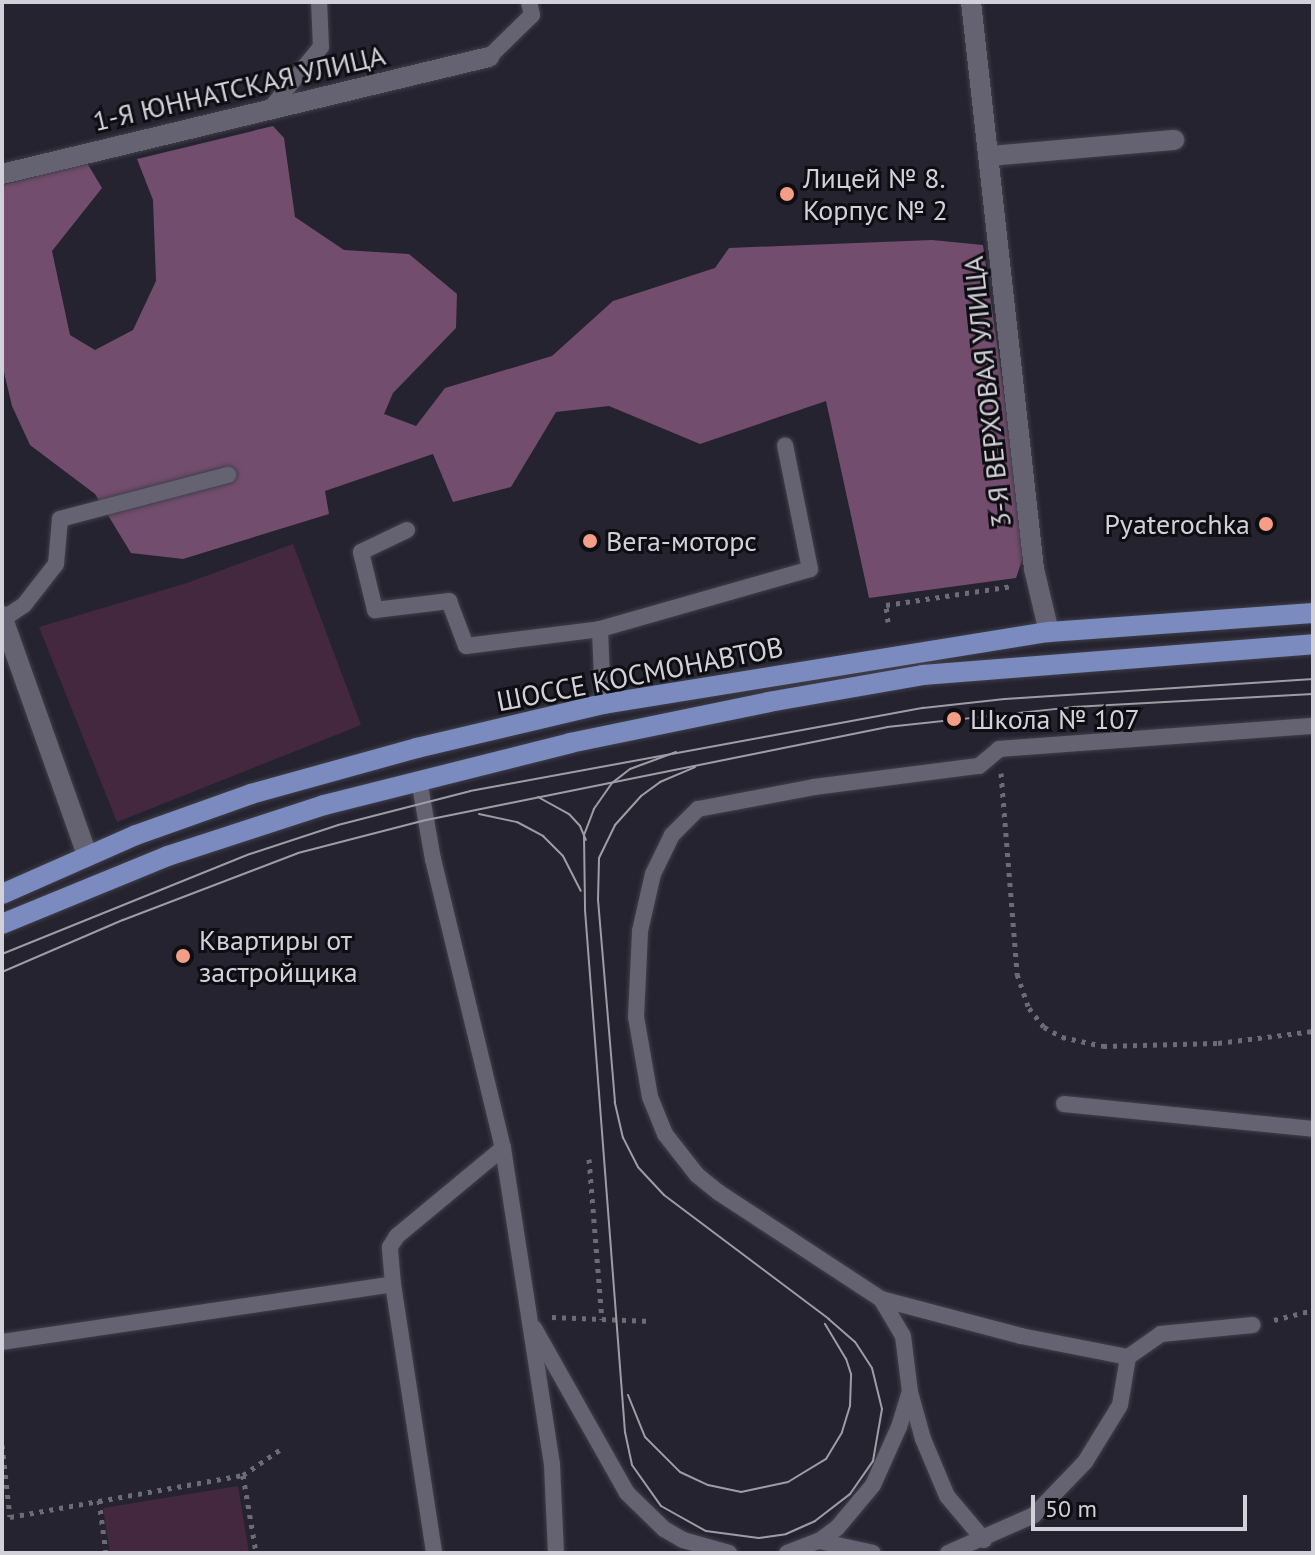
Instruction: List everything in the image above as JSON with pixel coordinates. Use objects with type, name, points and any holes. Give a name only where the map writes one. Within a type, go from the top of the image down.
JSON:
[{"type":"main road","name":"ШОССЕ КОСМОНАВТОВ","points":[[2,894],[87,855],[198,811],[310,776],[603,704],[1049,632],[1313,613]]},
{"type":"main road","name":"ШОССЕ КОСМОНАВТОВ","points":[[2,924],[168,856],[324,805],[557,746],[856,685],[1031,664],[1313,644]]},
{"type":"street","name":"3-Я ВЕРХОВАЯ УЛИЦА","points":[[971,2],[1034,569],[1049,632]]},
{"type":"street","name":"1-Я ЮННАТСКАЯ УЛИЦА","points":[[2,174],[489,57]]},
{"type":"street","points":[[990,156],[1174,140]]},
{"type":"street","points":[[2,618],[87,855]]},
{"type":"lane","points":[[270,109],[321,47],[319,2]]},
{"type":"lane","points":[[489,57],[532,15],[529,2]]},
{"type":"lane","points":[[407,530],[361,552],[375,610],[449,601],[466,646],[600,629],[810,569],[785,445]]},
{"type":"lane","points":[[2,618],[24,605],[56,564],[60,519],[228,475]]},
{"type":"lane","points":[[600,629],[603,704]]},
{"type":"lane","points":[[1128,1357],[1021,1336],[881,1299],[697,1175],[665,1134],[650,1097],[636,1017],[640,931],[646,898],[672,835],[698,809],[814,787],[979,766],[999,749],[1313,726]]},
{"type":"lane","points":[[419,780],[433,859],[503,1148],[552,1465],[556,1553]]},
{"type":"lane","points":[[1064,1104],[1313,1129]]},
{"type":"lane","points":[[434,1553],[390,1247],[397,1236],[503,1148]]},
{"type":"lane","points":[[2,1342],[393,1284]]},
{"type":"lane","points":[[881,1299],[903,1336],[910,1392],[923,1439],[947,1496],[984,1540]]},
{"type":"lane","points":[[527,1316],[627,1493],[674,1535],[704,1548],[729,1553]]},
{"type":"lane","points":[[948,1553],[984,1540],[1034,1515],[1085,1462],[1120,1405],[1128,1357],[1161,1334],[1253,1325]]},
{"type":"lane","points":[[787,1553],[819,1541],[837,1528],[873,1485],[895,1438],[910,1392]]},
{"type":"lane","points":[[819,1541],[873,1553]]},
{"type":"path","points":[[888,622],[886,605],[1013,586]]},
{"type":"path","points":[[999,749],[1017,974],[1029,1008],[1044,1027],[1062,1037],[1103,1046],[1218,1043],[1313,1031]]},
{"type":"path","points":[[589,1159],[602,1319]]},
{"type":"path","points":[[1253,1325],[1313,1310]]},
{"type":"path","points":[[527,1316],[651,1321]]},
{"type":"path","points":[[2,1445],[10,1517],[243,1475],[281,1449]]},
{"type":"path","points":[[243,1475],[256,1553]]},
{"type":"path","points":[[99,1500],[106,1553]]},
{"type":"shaded area","points":[[273,126],[284,138],[295,217],[344,250],[409,254],[457,294],[456,328],[393,393],[384,414],[416,426],[445,388],[552,356],[613,301],[715,268],[729,248],[932,240],[983,245],[1026,549],[1016,578],[869,598],[826,401],[700,444],[609,406],[556,412],[511,487],[453,502],[433,454],[325,491],[329,514],[183,559],[131,553],[95,494],[30,445],[12,406],[2,364],[2,185],[87,163],[102,188],[52,251],[70,335],[95,350],[133,330],[156,281],[153,200],[137,159]]},
{"type":"shaded area","points":[[293,544],[361,725],[117,822],[39,627],[187,583]]},
{"type":"shaded area","points":[[238,1486],[249,1553],[110,1553],[103,1508]]},
{"type":"tram line","points":[[2,954],[250,854],[338,825],[470,791],[923,708],[1005,699],[1313,679]]},
{"type":"tram line","points":[[2,972],[123,920],[298,853],[426,820],[887,727],[1073,707],[1313,694]]},
{"type":"tram line","points":[[676,752],[630,769],[612,783],[594,809],[584,835],[585,910],[625,1432],[632,1465],[661,1506],[706,1531],[759,1538],[786,1534],[815,1521],[850,1494],[873,1461],[882,1409],[872,1368],[855,1342],[664,1195],[638,1167],[623,1138],[615,1102],[598,900],[599,858],[615,825],[641,796],[660,782],[695,767]]},
{"type":"tram line","points":[[538,797],[569,814],[580,826],[586,840]]},
{"type":"tram line","points":[[479,814],[517,822],[543,836],[563,856],[581,891]]},
{"type":"tram line","points":[[628,1395],[645,1437],[680,1472],[708,1485],[741,1492],[788,1482],[826,1459],[842,1432],[850,1406],[851,1374],[846,1359],[825,1324]]},
{"type":"place","name":"Лицей № 8. Корпус № 2","points":[[787,194]]},
{"type":"place","name":"Pyaterochka","points":[[1266,524]]},
{"type":"place","name":"Вега-моторс","points":[[590,541]]},
{"type":"place","name":"Школа № 107","points":[[954,719]]},
{"type":"place","name":"Квартиры от застройщика","points":[[183,956]]}]
